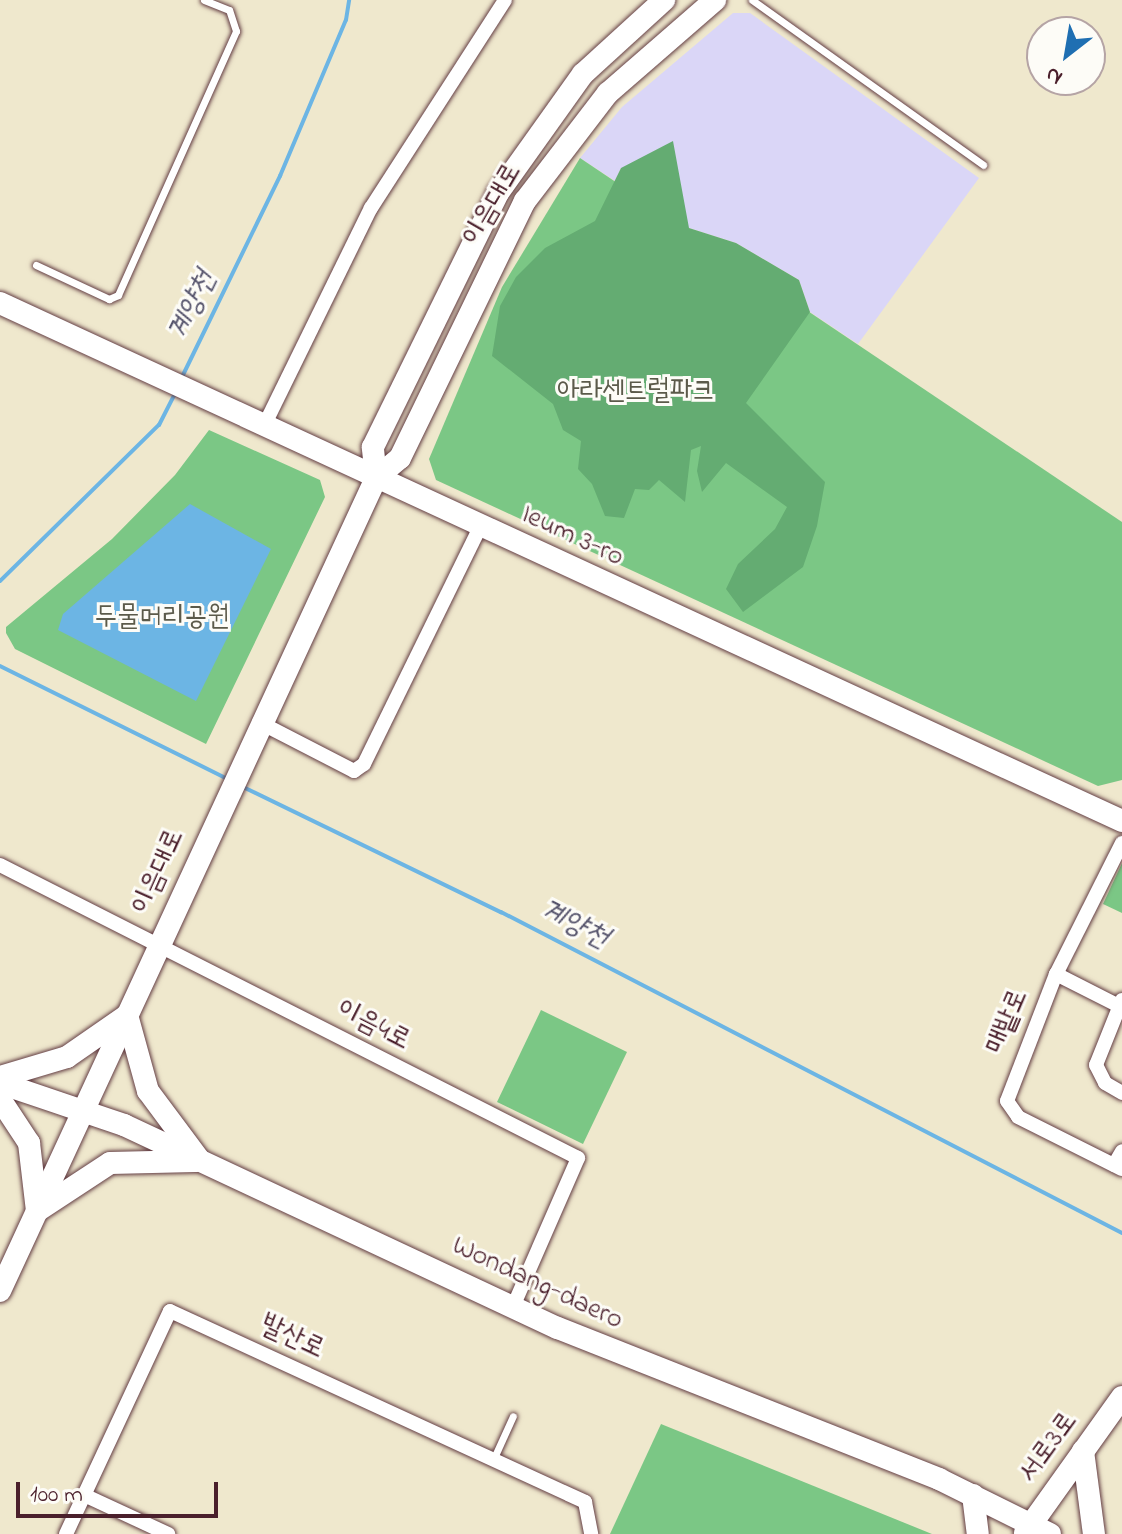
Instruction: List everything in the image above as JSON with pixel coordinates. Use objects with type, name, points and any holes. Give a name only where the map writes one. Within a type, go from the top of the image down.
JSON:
[{"type":"main road","name":"이음대로","points":[[376,478],[373,447],[498,193],[583,74],[664,0]]},
{"type":"main road","name":"이음대로","points":[[0,1291],[259,722],[376,478],[400,458],[525,201],[566,144],[642,59],[715,0]]},
{"type":"main road","name":"Ieum 3-ro","points":[[0,303],[1122,821]]},
{"type":"main road","points":[[0,1077],[67,1057],[127,1015],[148,1091],[200,1161]]},
{"type":"main road","name":"Wondang-daero","points":[[0,1083],[83,1110],[660,1373],[973,1495],[1036,1530]]},
{"type":"main road","points":[[0,1099],[29,1143],[37,1211],[110,1163],[200,1161]]},
{"type":"main road","name":"서로3로","points":[[1036,1530],[1083,1451],[1122,1397]]},
{"type":"main road","points":[[1083,1451],[1094,1534]]},
{"type":"main road","points":[[973,1495],[978,1534]]},
{"type":"street","points":[[264,426],[371,208],[505,0]]},
{"type":"street","points":[[259,722],[354,771],[364,764],[480,527]]},
{"type":"street","name":"매밭로","points":[[1118,1167],[1018,1117],[1007,1101],[1056,974],[1122,843]]},
{"type":"street","name":"이음4로","points":[[0,865],[578,1158],[513,1307]]},
{"type":"street","points":[[1056,974],[1121,1003],[1096,1065],[1105,1083],[1122,1093]]},
{"type":"street","points":[[1118,1167],[1122,1151]]},
{"type":"street","name":"발산로","points":[[66,1534],[170,1311],[585,1502],[591,1534]]},
{"type":"street","points":[[84,1495],[168,1534]]},
{"type":"lane","points":[[36,265],[109,299],[118,295],[236,31],[229,10],[204,0]]},
{"type":"lane","points":[[752,0],[983,165]]},
{"type":"lane","points":[[493,1460],[513,1416]]},
{"type":"shaded area","points":[[733,13],[750,13],[979,178],[858,344],[810,312],[799,280],[736,243],[689,228],[621,168],[615,181],[580,158],[622,107]]},
{"type":"green space","points":[[673,141],[689,228],[736,243],[799,280],[810,312],[746,403],[825,482],[817,526],[803,567],[743,612],[726,589],[738,564],[775,529],[787,507],[726,463],[702,492],[697,471],[701,446],[691,450],[685,502],[659,480],[649,490],[635,489],[624,518],[605,516],[592,484],[578,469],[581,441],[563,430],[553,404],[492,356],[500,306],[516,277],[545,248],[595,221],[621,168]]},
{"type":"green space","name":"아라센트럴파크","points":[[580,158],[1122,522],[1122,780],[1098,786],[436,480],[429,459],[502,287]]},
{"type":"green space","name":"두물머리공원","points":[[209,430],[320,480],[325,497],[206,744],[15,649],[6,627],[112,539],[175,475]]},
{"type":"green space","points":[[1122,863],[1122,913],[1103,904]]},
{"type":"green space","points":[[541,1010],[627,1052],[583,1144],[497,1102]]},
{"type":"green space","points":[[661,1424],[932,1534],[610,1534]]},
{"type":"water","points":[[190,504],[271,549],[196,701],[58,630],[63,614]]},
{"type":"waterway","name":"계양천","points":[[182,377],[280,176],[346,20],[349,0]]},
{"type":"waterway","name":"계양천","points":[[0,581],[159,425],[175,393]]},
{"type":"waterway","name":"계양천","points":[[0,666],[228,779]]},
{"type":"waterway","name":"계양천","points":[[243,787],[501,912],[1122,1233]]}]
